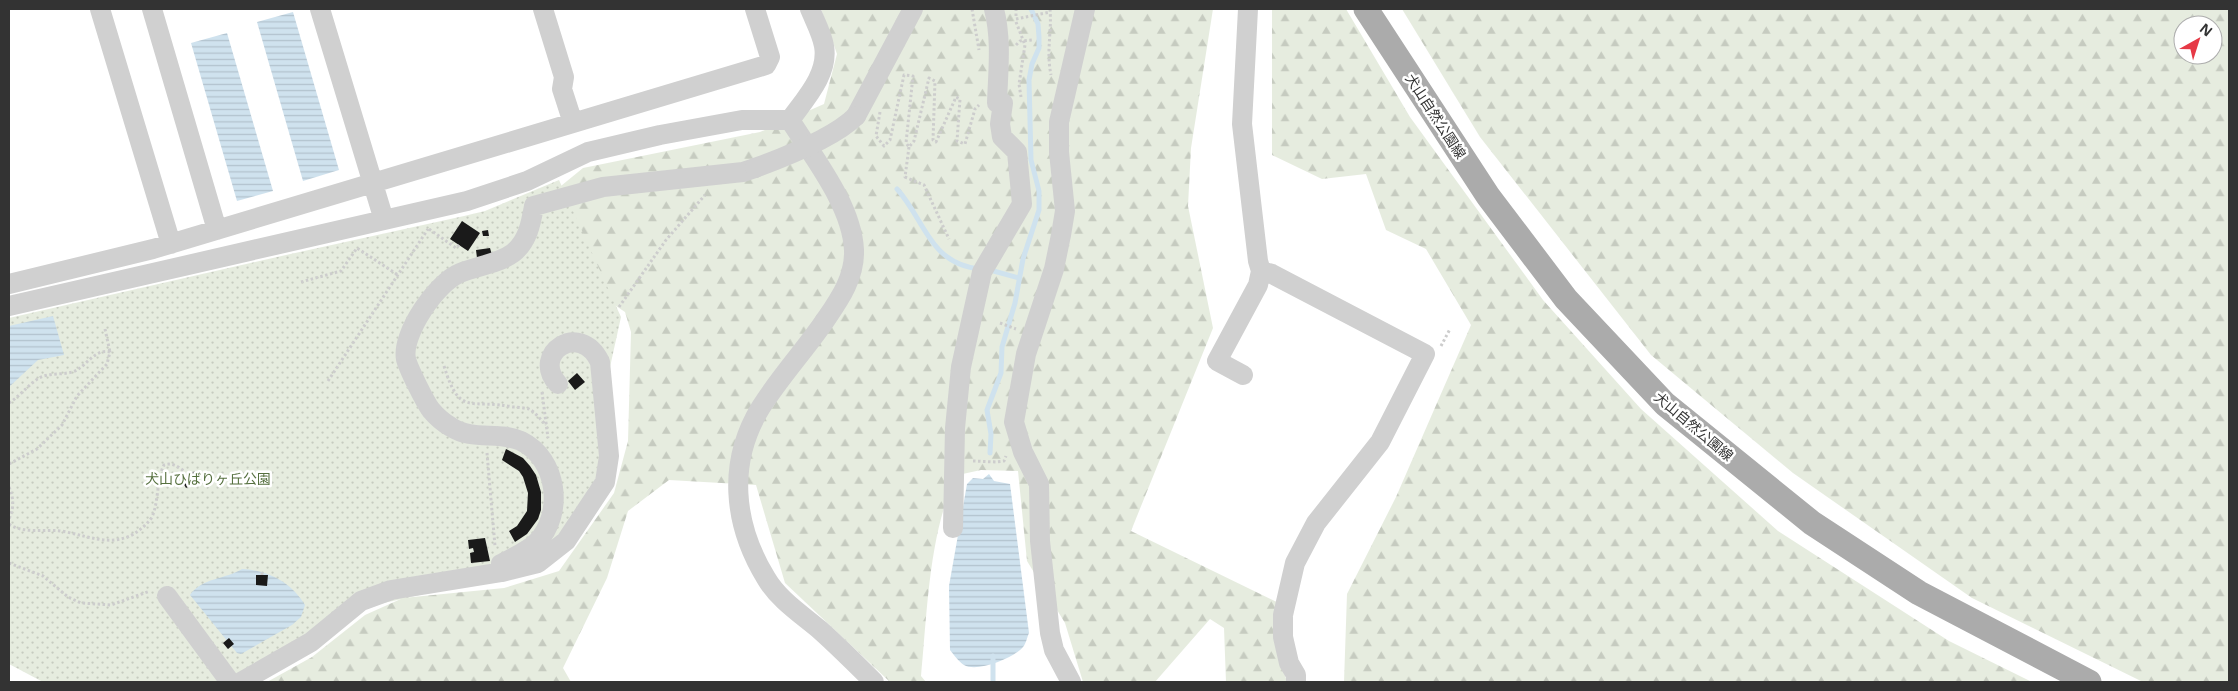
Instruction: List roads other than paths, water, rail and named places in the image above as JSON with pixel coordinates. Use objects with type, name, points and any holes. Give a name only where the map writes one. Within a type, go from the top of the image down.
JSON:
[{"type":"main road","name":"犬山自然公園線","points":[[1366,9],[1494,204],[1566,299],[1665,404],[1812,523],[1911,588],[2089,682]]},
{"type":"street","points":[[100,9],[171,244]]},
{"type":"street","points":[[152,9],[217,230]]},
{"type":"street","points":[[320,9],[384,220]]},
{"type":"street","points":[[543,9],[564,78],[562,89],[572,123]]},
{"type":"street","points":[[9,284],[171,244],[766,65],[770,57],[755,9]]},
{"type":"street","points":[[790,120],[813,88],[821,73],[824,47],[810,9]]},
{"type":"street","points":[[501,568],[537,542],[552,518],[554,498],[552,481],[547,469],[534,450],[523,442],[509,437],[467,434],[453,429],[431,409],[406,360],[405,349],[413,326],[447,280],[460,273],[497,261],[513,252],[526,238],[534,206],[603,187],[744,172],[777,160],[845,127],[856,116],[913,9]]},
{"type":"street","points":[[953,528],[955,428],[961,367],[982,272],[1022,204],[1017,152],[1002,137],[1000,124],[1003,103],[997,103],[999,48],[998,25],[994,9]]},
{"type":"street","points":[[1071,682],[1054,650],[1050,633],[1040,541],[1039,484],[1023,452],[1014,422],[1018,387],[1026,354],[1054,268],[1061,236],[1065,211],[1058,152],[1059,122],[1086,9]]},
{"type":"street","points":[[1243,375],[1217,361],[1258,285],[1261,272],[1258,261],[1242,124],[1248,9]]},
{"type":"street","points":[[9,306],[384,220],[429,219],[467,201],[527,181],[588,152],[660,134],[742,120],[790,120]]},
{"type":"street","points":[[790,120],[827,178],[848,217],[854,250],[852,275],[839,300],[807,347],[762,406],[747,433],[740,465],[737,496],[749,547],[767,580],[786,602],[847,653],[874,682]]},
{"type":"street","points":[[1261,272],[1272,274],[1425,354],[1380,442],[1316,523],[1295,563],[1284,615],[1283,636],[1289,662],[1296,675],[1296,682]]},
{"type":"street","points":[[241,682],[311,642],[361,601],[391,590],[501,568],[538,563],[566,541],[605,482],[609,456],[600,362],[592,349],[579,343],[565,343],[559,346],[551,358],[550,364],[552,378],[558,384]]},
{"type":"street","points":[[167,596],[230,682]]},
{"type":"water","points":[[293,12],[339,170],[303,181],[257,22]]},
{"type":"water","points":[[227,33],[273,191],[237,201],[191,43]]},
{"type":"water","points":[[53,316],[64,355],[38,360],[9,387],[9,326]]},
{"type":"water","points":[[989,474],[994,481],[1010,484],[1029,633],[1024,646],[1012,656],[986,666],[970,667],[962,664],[950,650],[949,586],[967,484],[973,478],[983,479]]},
{"type":"water","points":[[242,569],[261,572],[278,579],[293,590],[305,605],[301,617],[292,625],[241,654],[237,653],[190,595],[195,589],[207,582]]},
{"type":"waterway","points":[[990,453],[991,434],[987,410],[1001,373],[1002,347],[1015,303],[1023,259],[1039,210],[1039,191],[1031,160],[1029,80],[1032,64],[1039,48],[1039,37],[1038,24],[1031,9]]},
{"type":"waterway","points":[[897,189],[938,249],[962,265],[979,269]]},
{"type":"waterway","points":[[990,270],[1019,278]]},
{"type":"waterway","points":[[993,656],[993,682]]},
{"type":"park label","name":"犬山ひばりヶ丘公園","points":[[208,478]]}]
